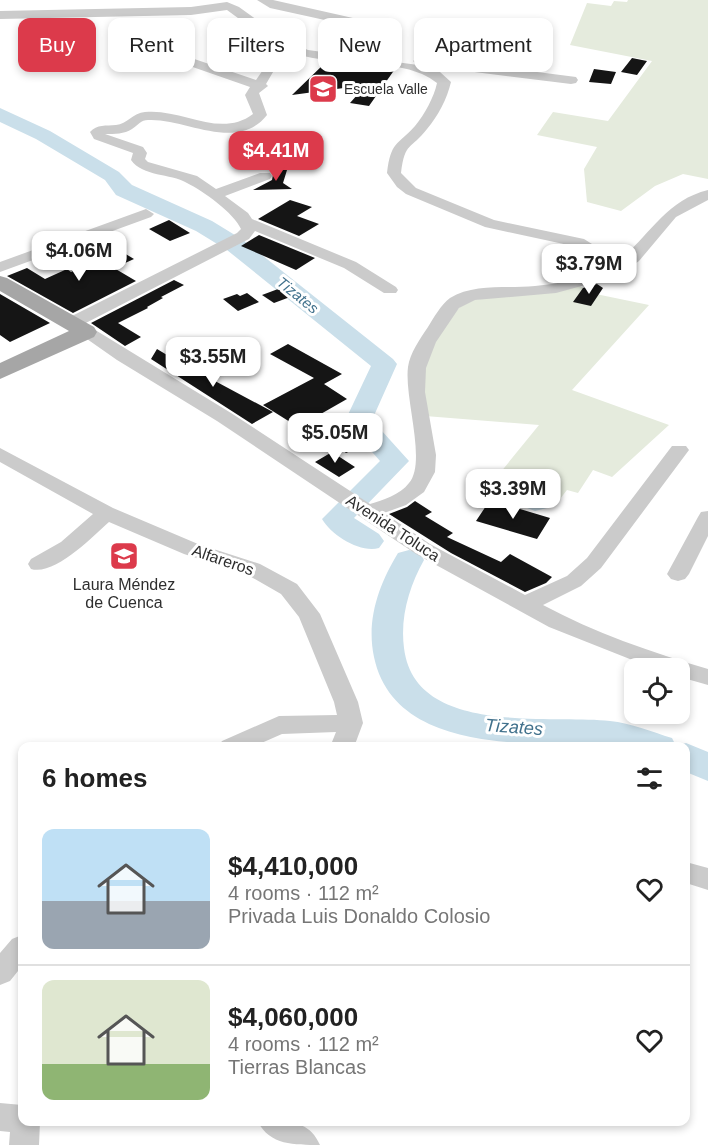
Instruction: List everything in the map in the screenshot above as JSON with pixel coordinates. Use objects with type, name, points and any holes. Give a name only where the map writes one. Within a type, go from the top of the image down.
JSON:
[{"type":"main road","name":"Avenida Toluca","points":[[0,282],[78,327]]},
{"type":"main road","points":[[0,362],[78,327]]},
{"type":"main road","points":[[0,372],[78,327]]},
{"type":"street","points":[[263,0],[274,5],[334,18]]},
{"type":"street","points":[[193,11],[211,1]]},
{"type":"street","points":[[0,15],[193,11],[221,6],[234,8],[245,18]]},
{"type":"street","points":[[306,53],[408,65],[436,74],[445,84],[421,128],[403,143],[396,157],[394,173],[402,184],[411,191],[490,224],[578,242],[594,252],[612,273]]},
{"type":"street","points":[[408,65],[421,60],[571,81]]},
{"type":"street","points":[[195,63],[261,86]]},
{"type":"street","points":[[270,72],[261,86],[251,95],[261,111],[260,116],[240,126],[219,128],[178,119],[146,116],[134,119],[124,128],[102,129],[97,132],[99,136],[138,150],[140,153],[138,160],[143,165],[192,179],[243,216],[248,223],[350,265],[390,290]]},
{"type":"street","points":[[214,195],[265,176]]},
{"type":"street","points":[[358,505],[401,500],[417,488],[426,474],[428,459],[418,404],[417,368],[430,336],[453,305],[470,296],[554,289],[612,273],[633,258],[671,214],[708,194]]},
{"type":"street","points":[[0,267],[146,214]]},
{"type":"street","points":[[78,327],[238,238],[248,231],[248,223]]},
{"type":"street","name":"Avenida Toluca","points":[[78,327],[224,417],[423,549],[557,622],[650,658]]},
{"type":"street","points":[[526,604],[574,580],[594,563],[679,450]]},
{"type":"street","name":"Alfareros","points":[[4,462],[106,513],[191,549],[253,569],[289,589],[304,605],[313,623],[346,702],[351,723]]},
{"type":"street","points":[[38,564],[68,547],[106,513]]},
{"type":"street","points":[[678,574],[708,517]]},
{"type":"street","name":"Avenida Toluca","points":[[690,672],[708,676]]},
{"type":"street","points":[[241,742],[279,725],[351,723],[344,742]]},
{"type":"street","points":[[690,874],[708,879]]},
{"type":"street","points":[[0,973],[18,953]]},
{"type":"street","points":[[0,1117],[18,1119]]},
{"type":"street","points":[[24,1126],[24,1145]]},
{"type":"street","points":[[278,1126],[304,1145]]},
{"type":"shaded area","points":[[628,0],[708,0],[708,179],[683,174],[655,186],[621,211],[587,202],[584,169],[597,147],[537,135],[553,112],[608,121],[652,61],[570,45],[587,3],[611,6],[614,1],[627,2]]},
{"type":"shaded area","points":[[580,286],[591,293],[649,305],[572,390],[669,425],[612,477],[593,470],[578,493],[567,490],[556,504],[491,484],[539,425],[425,416],[421,380],[434,337],[465,301]]},
{"type":"water","points":[[524,496],[541,501],[547,508],[535,511],[514,503],[516,497]]},
{"type":"building","points":[[632,58],[647,61],[637,75],[621,72]]},
{"type":"building","points":[[594,69],[616,72],[611,84],[589,82]]},
{"type":"building","points":[[318,70],[318,72],[393,72],[369,106],[350,103],[366,85],[292,95]]},
{"type":"building","points":[[274,170],[287,170],[283,183],[292,189],[253,190],[272,180]]},
{"type":"building","points":[[290,200],[312,207],[297,216],[319,224],[299,236],[258,219]]},
{"type":"building","points":[[169,220],[190,233],[170,241],[149,229]]},
{"type":"building","points":[[259,235],[315,258],[296,270],[241,246]]},
{"type":"building","points":[[119,250],[134,259],[114,268],[136,281],[73,313],[7,276],[27,268],[45,279],[67,269],[71,272]]},
{"type":"building","points":[[174,280],[184,285],[161,297],[163,298],[148,308],[118,323],[141,337],[125,346],[91,323]]},
{"type":"building","points":[[597,284],[603,288],[591,306],[573,302],[583,288]]},
{"type":"building","points":[[278,289],[290,297],[274,303],[262,295]]},
{"type":"building","points":[[247,293],[259,302],[238,311],[223,299],[237,294],[240,296]]},
{"type":"building","points":[[0,294],[50,323],[10,342],[0,335]]},
{"type":"building","points":[[288,344],[342,374],[324,384],[347,399],[298,427],[263,405],[314,378],[270,354]]},
{"type":"building","points":[[157,349],[172,358],[176,355],[190,364],[187,366],[273,412],[252,424],[151,359]]},
{"type":"building","points":[[347,427],[366,444],[346,453],[327,435]]},
{"type":"building","points":[[332,452],[355,467],[339,477],[315,462]]},
{"type":"building","points":[[490,500],[550,518],[537,539],[476,521]]},
{"type":"building","points":[[415,501],[432,512],[425,516],[453,533],[447,537],[501,562],[510,554],[552,577],[546,583],[525,592],[451,553],[389,514]]},
{"type":"waterway","name":"Tizates","points":[[0,114],[43,135],[112,176],[124,190],[204,226],[235,245],[384,364],[358,421],[395,461],[336,519],[369,541]]},
{"type":"waterway","name":"Tizates","points":[[409,560],[391,601],[387,634],[393,668],[403,687],[414,698],[432,711],[473,725],[517,731],[612,733],[644,742]]},
{"type":"waterway","name":"Tizates","points":[[690,758],[708,768]]},
{"type":"place","name":"Escuela Valle","points":[[323,89]]},
{"type":"place","name":"Laura Méndez de Cuenca","points":[[124,556]]}]
